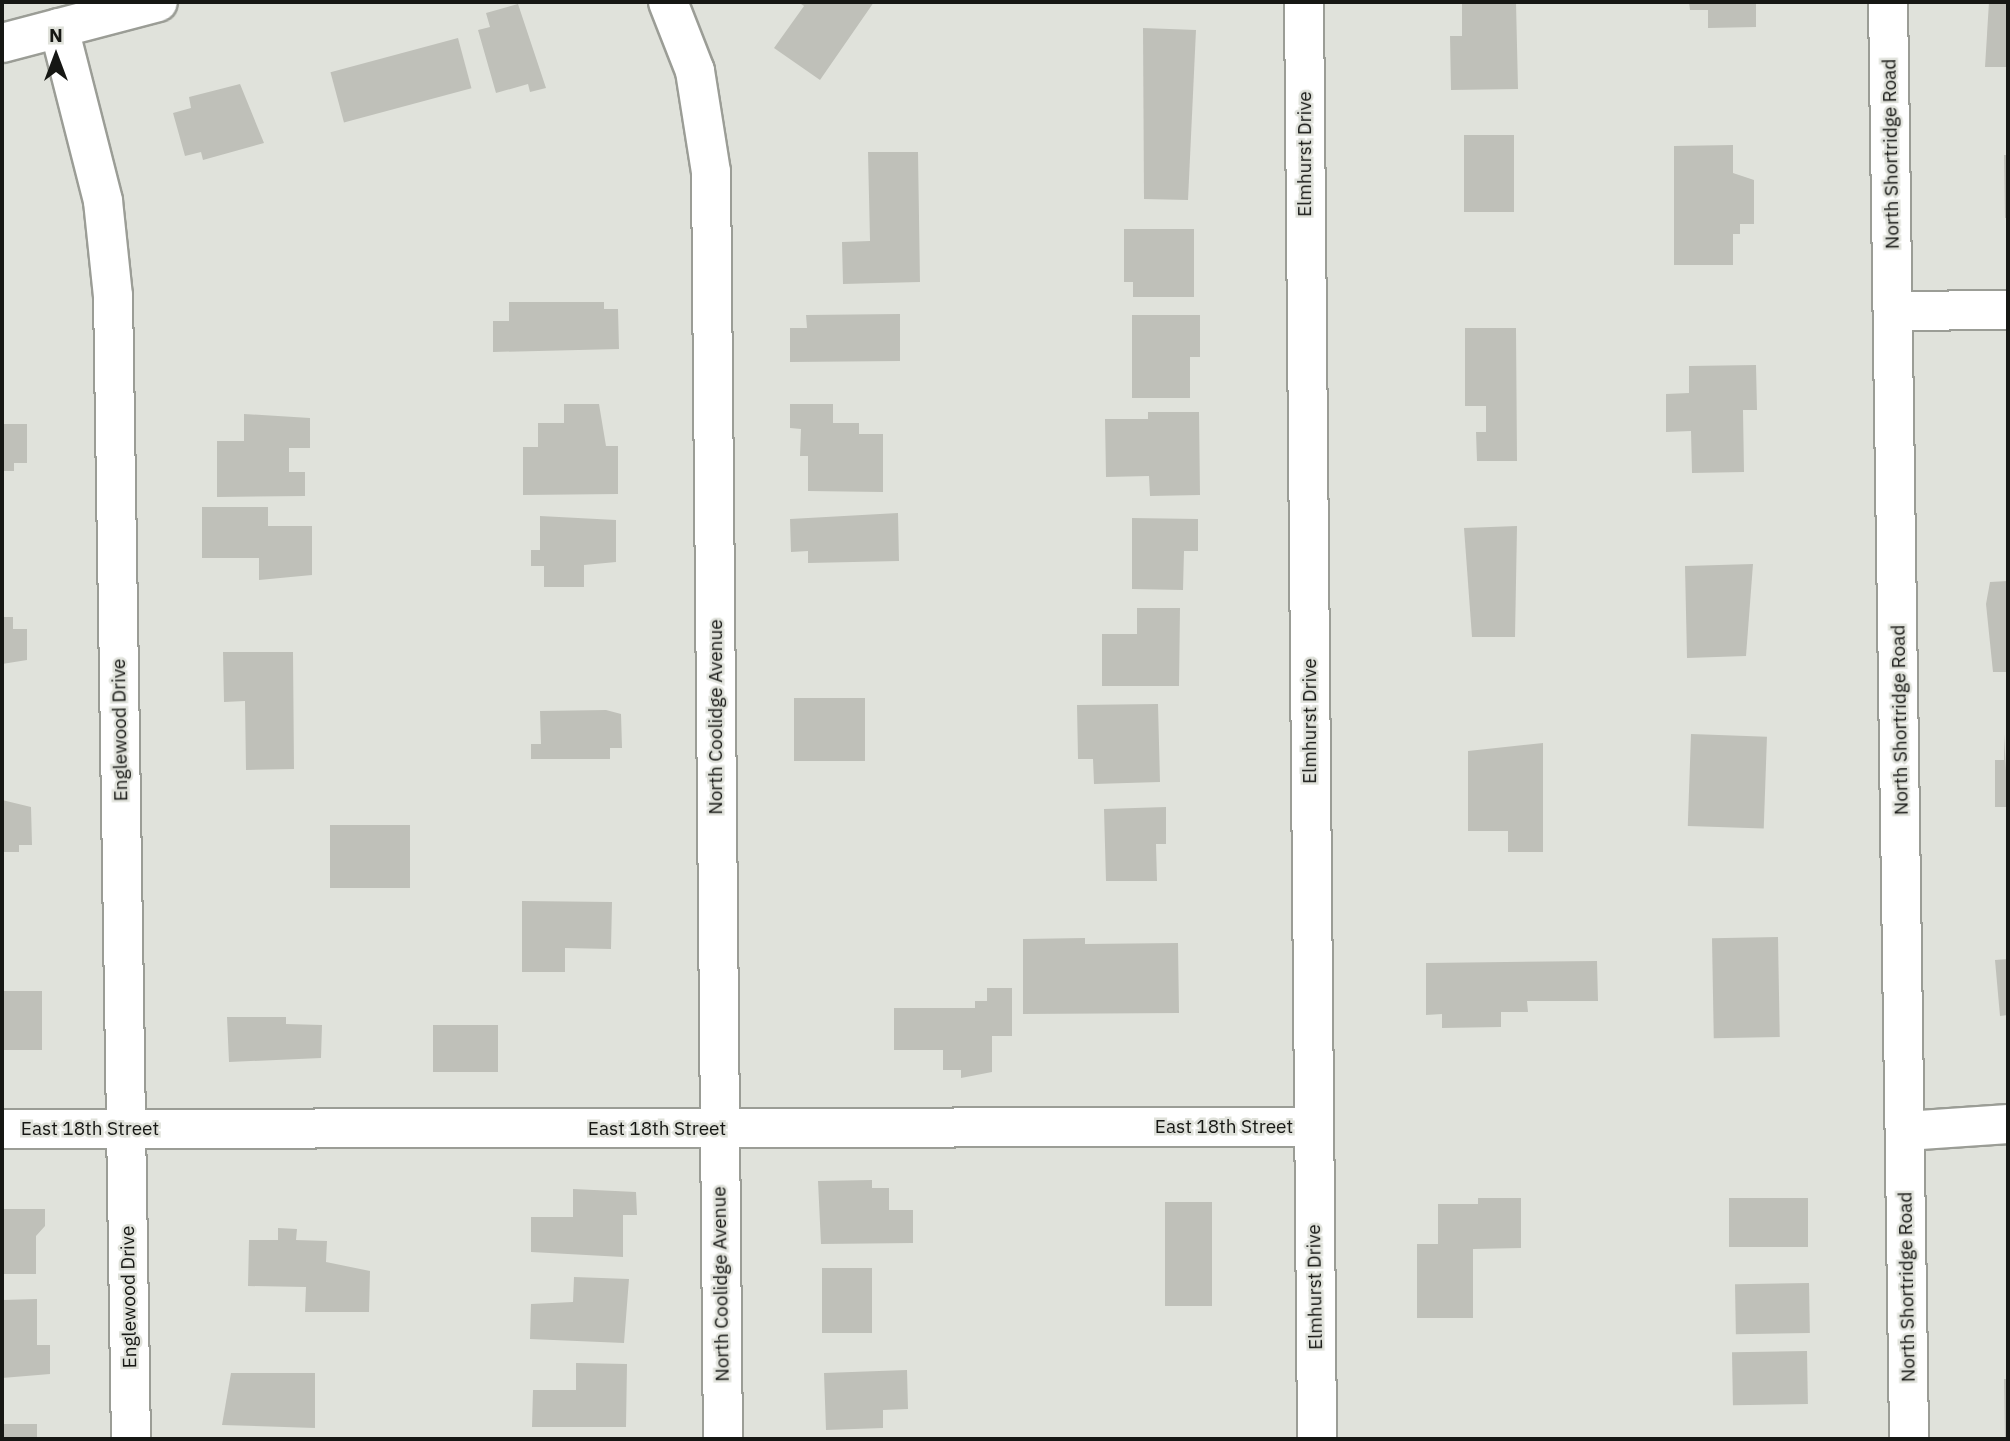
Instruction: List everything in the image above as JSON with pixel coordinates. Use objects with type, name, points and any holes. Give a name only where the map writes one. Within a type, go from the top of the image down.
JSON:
[{"type":"street","points":[[2,43],[158,2]]},
{"type":"street","name":"North Coolidge Avenue","points":[[668,2],[695,71],[711,172],[723,1439]]},
{"type":"street","name":"Elmhurst Drive","points":[[1304,2],[1317,1439]]},
{"type":"street","name":"North Shortridge Road","points":[[1888,2],[1909,1439]]},
{"type":"street","name":"Englewood Drive","points":[[59,28],[103,201],[113,296],[131,1439]]},
{"type":"street","points":[[1893,311],[2008,310]]},
{"type":"street","points":[[1906,1131],[2008,1124]]},
{"type":"street","name":"East 18th Street","points":[[2,1129],[1313,1127]]},
{"type":"building","points":[[798,2],[874,2],[820,80],[774,48],[804,6]]},
{"type":"building","points":[[1462,2],[1516,2],[1518,89],[1451,90],[1450,36],[1462,36]]},
{"type":"building","points":[[1689,2],[1756,2],[1756,27],[1708,28],[1708,10],[1690,10]]},
{"type":"building","points":[[1989,2],[2008,2],[2008,67],[1985,67]]},
{"type":"building","points":[[518,4],[546,88],[530,92],[528,84],[496,93],[478,30],[490,27],[486,13]]},
{"type":"building","points":[[1143,28],[1196,30],[1188,200],[1144,199]]},
{"type":"building","points":[[458,38],[471,88],[344,122],[330,72]]},
{"type":"building","points":[[240,84],[264,143],[203,160],[201,152],[185,156],[173,113],[191,108],[189,97]]},
{"type":"building","points":[[1464,135],[1514,135],[1514,212],[1464,212]]},
{"type":"building","points":[[1733,145],[1733,173],[1754,180],[1754,224],[1740,224],[1740,234],[1733,234],[1733,265],[1674,265],[1674,146]]},
{"type":"building","points":[[868,152],[918,152],[920,282],[843,284],[842,242],[870,241]]},
{"type":"building","points":[[2004,155],[2008,155],[2008,218],[2005,218]]},
{"type":"building","points":[[1124,229],[1194,229],[1194,297],[1133,297],[1133,282],[1124,282]]},
{"type":"building","points":[[509,302],[604,302],[604,309],[618,309],[619,349],[493,352],[493,321],[509,321]]},
{"type":"building","points":[[900,314],[900,361],[790,362],[790,328],[807,328],[806,315]]},
{"type":"building","points":[[1132,315],[1200,315],[1200,357],[1190,357],[1190,398],[1132,398]]},
{"type":"building","points":[[1465,328],[1516,328],[1517,461],[1477,461],[1476,432],[1486,432],[1486,406],[1465,406]]},
{"type":"building","points":[[1756,365],[1757,410],[1743,410],[1744,472],[1692,473],[1691,431],[1666,432],[1666,394],[1689,393],[1689,366]]},
{"type":"building","points":[[564,404],[599,404],[606,446],[618,446],[618,494],[523,495],[523,447],[538,447],[538,423],[564,423]]},
{"type":"building","points":[[790,404],[833,404],[833,423],[859,423],[859,434],[883,434],[883,492],[808,491],[808,456],[800,456],[801,429],[790,428]]},
{"type":"building","points":[[1148,412],[1199,412],[1200,495],[1150,496],[1149,476],[1106,477],[1105,419],[1148,419]]},
{"type":"building","points":[[244,414],[310,418],[310,448],[289,448],[289,472],[305,472],[305,496],[217,497],[217,441],[244,441]]},
{"type":"building","points":[[2,424],[27,424],[27,463],[14,463],[14,471],[2,471]]},
{"type":"building","points":[[202,507],[268,507],[268,526],[312,526],[312,575],[259,580],[259,558],[202,558]]},
{"type":"building","points":[[898,513],[899,561],[808,563],[808,551],[791,552],[790,519]]},
{"type":"building","points":[[540,516],[616,520],[616,562],[584,565],[584,587],[544,587],[544,566],[531,566],[531,550],[540,550]]},
{"type":"building","points":[[1132,518],[1198,519],[1198,551],[1184,551],[1183,590],[1132,589]]},
{"type":"building","points":[[1517,526],[1515,637],[1472,637],[1464,528]]},
{"type":"building","points":[[1753,564],[1746,656],[1687,658],[1685,566]]},
{"type":"building","points":[[2008,581],[2008,672],[1993,672],[1986,604],[1990,582]]},
{"type":"building","points":[[1137,608],[1180,608],[1179,686],[1102,686],[1102,634],[1137,634]]},
{"type":"building","points":[[2,617],[13,617],[13,629],[27,629],[27,660],[2,664]]},
{"type":"building","points":[[223,652],[293,652],[294,769],[246,770],[245,701],[224,702]]},
{"type":"building","points":[[794,698],[865,698],[865,761],[794,761]]},
{"type":"building","points":[[1158,704],[1160,782],[1094,784],[1093,759],[1078,759],[1077,705]]},
{"type":"building","points":[[606,710],[621,714],[622,748],[610,748],[610,759],[531,759],[531,744],[541,744],[540,711]]},
{"type":"building","points":[[1691,734],[1767,737],[1764,829],[1688,826]]},
{"type":"building","points":[[2004,734],[2008,807],[1995,807],[1995,760],[2004,760]]},
{"type":"building","points":[[1543,743],[1543,852],[1508,852],[1508,831],[1468,831],[1468,751]]},
{"type":"building","points":[[2,800],[31,807],[32,845],[19,845],[19,852],[2,852]]},
{"type":"building","points":[[1166,807],[1166,844],[1156,844],[1157,881],[1106,881],[1104,809]]},
{"type":"building","points":[[330,825],[410,825],[410,888],[330,888]]},
{"type":"building","points":[[522,901],[612,902],[611,949],[565,948],[565,972],[522,972]]},
{"type":"building","points":[[1778,937],[1780,1037],[1714,1038],[1712,938]]},
{"type":"building","points":[[1085,938],[1085,944],[1178,943],[1179,1013],[1023,1014],[1023,939]]},
{"type":"building","points":[[2008,959],[2008,1015],[2000,1016],[1995,960]]},
{"type":"building","points":[[1597,961],[1598,1001],[1527,1001],[1528,1012],[1501,1012],[1501,1027],[1442,1028],[1442,1014],[1426,1015],[1426,963]]},
{"type":"building","points":[[987,988],[1012,988],[1012,1036],[992,1036],[992,1072],[961,1078],[961,1070],[943,1070],[943,1050],[894,1050],[894,1008],[975,1008],[975,1001],[987,1001]]},
{"type":"building","points":[[2,991],[42,991],[42,1050],[2,1050]]},
{"type":"building","points":[[227,1017],[286,1017],[286,1024],[322,1025],[321,1058],[229,1062]]},
{"type":"building","points":[[433,1025],[498,1025],[498,1072],[433,1072]]},
{"type":"building","points":[[872,1180],[872,1188],[889,1188],[889,1210],[913,1210],[913,1243],[821,1244],[818,1181]]},
{"type":"building","points":[[573,1189],[636,1192],[637,1215],[623,1215],[623,1257],[531,1252],[531,1217],[573,1217]]},
{"type":"building","points":[[1478,1198],[1521,1198],[1521,1248],[1473,1249],[1473,1318],[1417,1318],[1417,1244],[1438,1244],[1438,1204],[1478,1204]]},
{"type":"building","points":[[1729,1198],[1808,1198],[1808,1247],[1729,1247]]},
{"type":"building","points":[[1165,1202],[1212,1202],[1212,1306],[1165,1306]]},
{"type":"building","points":[[2,1209],[45,1209],[45,1226],[36,1236],[36,1274],[2,1274]]},
{"type":"building","points":[[278,1228],[297,1229],[296,1240],[327,1241],[326,1262],[370,1271],[369,1312],[305,1312],[306,1287],[248,1286],[249,1240],[278,1240]]},
{"type":"building","points":[[822,1268],[872,1268],[872,1333],[822,1333]]},
{"type":"building","points":[[574,1277],[629,1279],[624,1343],[530,1339],[531,1304],[573,1302]]},
{"type":"building","points":[[1809,1283],[1810,1333],[1736,1334],[1735,1284]]},
{"type":"building","points":[[37,1299],[37,1345],[50,1345],[50,1374],[2,1378],[2,1300]]},
{"type":"building","points":[[1807,1351],[1808,1404],[1733,1405],[1732,1352]]},
{"type":"building","points":[[576,1363],[627,1364],[626,1427],[532,1427],[533,1390],[576,1390]]},
{"type":"building","points":[[907,1370],[908,1409],[883,1410],[883,1428],[826,1430],[824,1373]]},
{"type":"building","points":[[231,1373],[315,1373],[315,1428],[222,1425]]},
{"type":"building","points":[[2004,1379],[2008,1379],[2008,1439],[2005,1439]]},
{"type":"building","points":[[2,1424],[37,1424],[37,1439],[2,1439]]}]
